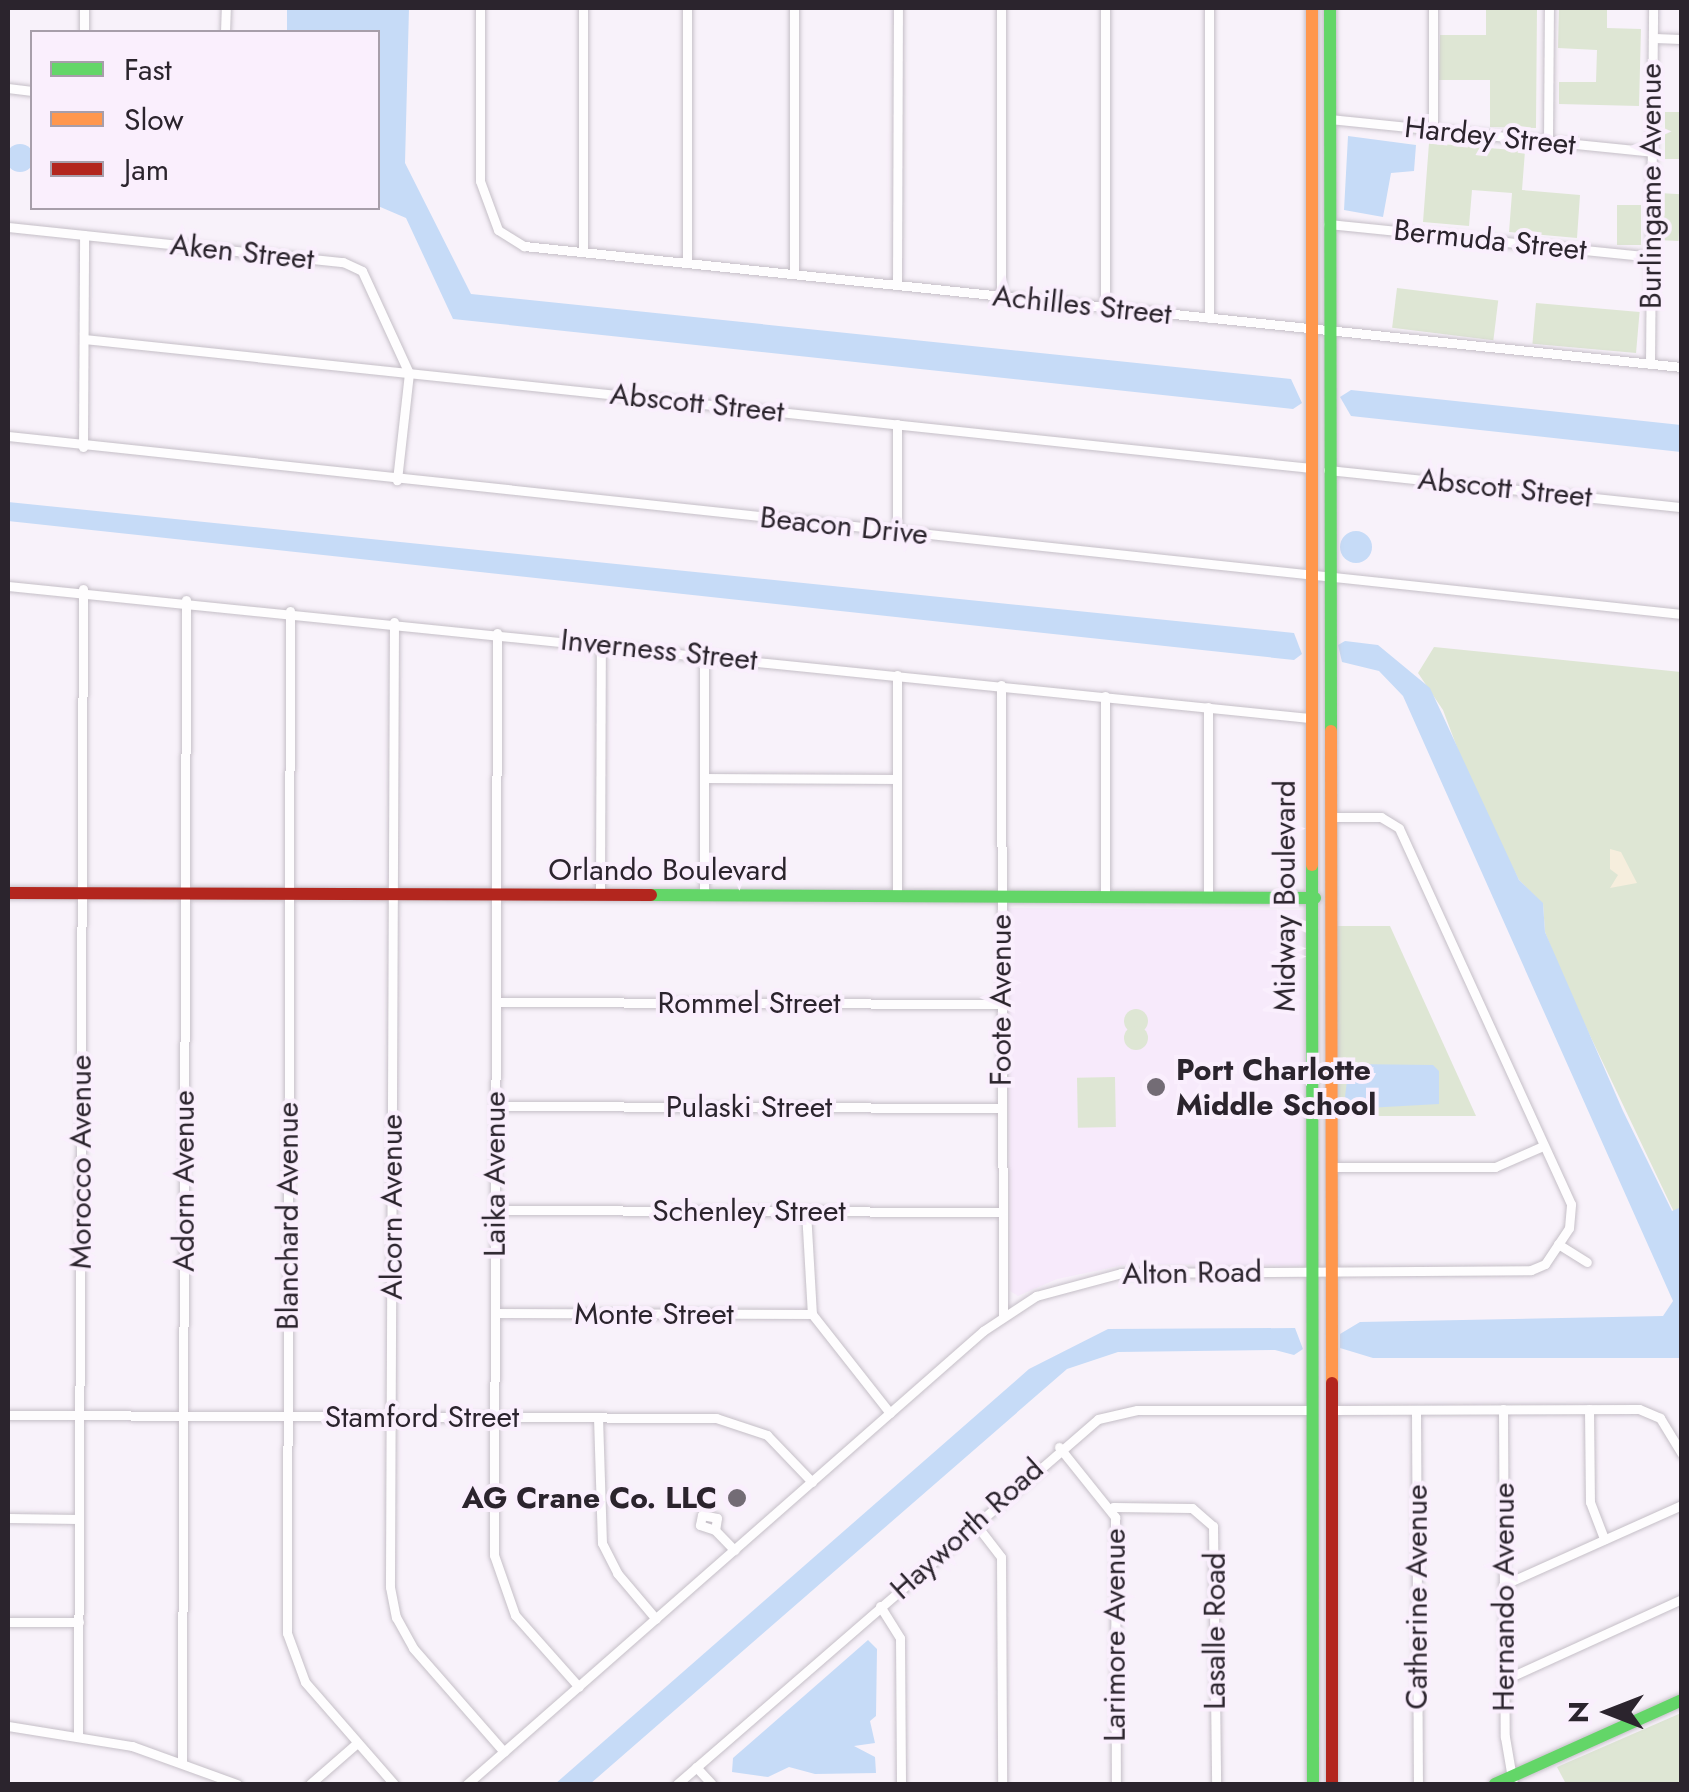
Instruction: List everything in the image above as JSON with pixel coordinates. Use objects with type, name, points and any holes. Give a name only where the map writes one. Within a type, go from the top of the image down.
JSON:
[{"type":"street","name":"Achilles Street","points":[[480,8],[480,180],[494,221],[510,241],[687,264],[1682,368]]},
{"type":"street","points":[[583,8],[583,252]]},
{"type":"street","points":[[687,8],[687,264]]},
{"type":"street","points":[[794,8],[794,274]]},
{"type":"street","points":[[898,8],[898,285]]},
{"type":"street","points":[[1001,296],[1002,8]]},
{"type":"street","points":[[1105,8],[1105,307]]},
{"type":"street","points":[[1208,318],[1209,8]]},
{"type":"street","name":"Midway Boulevard","points":[[1312,8],[1309,718],[1313,1784]]},
{"type":"street","name":"Midway Boulevard","points":[[1330,8],[1327,817],[1332,1784]]},
{"type":"street","points":[[1433,8],[1433,130]]},
{"type":"street","points":[[1548,142],[1549,8]]},
{"type":"street","name":"Burlingame Avenue","points":[[1650,364],[1653,8]]},
{"type":"street","points":[[1652,38],[1682,38]]},
{"type":"street","name":"Hardey Street","points":[[1329,119],[1652,152]]},
{"type":"street","name":"Bermuda Street","points":[[1328,224],[1651,256]]},
{"type":"street","name":"Aken Street","points":[[8,227],[353,265],[370,280],[408,373]]},
{"type":"street","points":[[84,235],[84,447]]},
{"type":"street","name":"Abscott Street","points":[[84,339],[1311,468]]},
{"type":"street","points":[[398,480],[408,373]]},
{"type":"street","points":[[897,532],[898,424]]},
{"type":"street","name":"Beacon Drive","points":[[8,436],[1682,614]]},
{"type":"street","name":"Abscott Street","points":[[1328,470],[1682,506]]},
{"type":"street","name":"Inverness Street","points":[[8,586],[82,589],[1309,718]]},
{"type":"street","name":"Morocco Avenue","points":[[78,1734],[82,589]]},
{"type":"street","name":"Adorn Avenue","points":[[182,1762],[186,600]]},
{"type":"street","name":"Blanchard Avenue","points":[[290,611],[288,1644],[305,1682],[394,1784]]},
{"type":"street","name":"Alcorn Avenue","points":[[394,622],[391,1416],[396,1617],[413,1648],[504,1752]]},
{"type":"street","name":"Laika Avenue","points":[[497,633],[494,1417],[499,1583],[516,1615],[578,1687]]},
{"type":"street","points":[[600,895],[601,644]]},
{"type":"street","points":[[704,654],[704,896]]},
{"type":"street","points":[[897,674],[897,896]]},
{"type":"street","name":"Foote Avenue","points":[[1001,685],[1002,1316]]},
{"type":"street","points":[[1104,897],[1105,696]]},
{"type":"street","points":[[1208,707],[1208,898]]},
{"type":"street","points":[[704,778],[897,779]]},
{"type":"street","points":[[1327,817],[1381,817],[1399,828],[1544,1146],[1572,1218],[1558,1244],[1587,1262]]},
{"type":"street","name":"Orlando Boulevard","points":[[8,893],[1328,898]]},
{"type":"street","name":"Rommel Street","points":[[496,1002],[1001,1004]]},
{"type":"street","name":"Pulaski Street","points":[[496,1106],[1002,1108]]},
{"type":"street","points":[[1330,1167],[1495,1167],[1544,1146]]},
{"type":"street","name":"Schenley Street","points":[[495,1210],[1002,1212]]},
{"type":"street","points":[[806,1211],[812,1314],[890,1413]]},
{"type":"street","name":"Alton Road","points":[[467,1784],[1002,1316],[1051,1289],[1106,1275],[1531,1270],[1545,1264],[1558,1244]]},
{"type":"street","name":"Monte Street","points":[[495,1313],[812,1314]]},
{"type":"street","name":"Hernando Avenue","points":[[1502,1409],[1504,1680],[1512,1781]]},
{"type":"street","points":[[1589,1409],[1590,1502],[1604,1540]]},
{"type":"street","name":"Hayworth Road","points":[[677,1784],[1059,1447],[1098,1419],[1124,1411],[1312,1410]]},
{"type":"street","points":[[1331,1410],[1650,1412],[1672,1432],[1682,1454]]},
{"type":"street","name":"Catherine Avenue","points":[[1416,1410],[1418,1784]]},
{"type":"street","name":"Stamford Street","points":[[8,1415],[598,1417],[740,1422],[767,1435],[812,1482]]},
{"type":"street","points":[[598,1417],[602,1542],[617,1573],[656,1618]]},
{"type":"street","name":"Larimore Avenue","points":[[1059,1447],[1113,1507],[1116,1784]]},
{"type":"street","points":[[1503,1585],[1682,1504]]},
{"type":"street","name":"Lasalle Road","points":[[1113,1507],[1192,1508],[1214,1526],[1216,1784]]},
{"type":"street","points":[[8,1518],[79,1519]]},
{"type":"street","points":[[974,1522],[1001,1558],[1002,1784]]},
{"type":"street","points":[[716,1530],[734,1550]]},
{"type":"street","points":[[1504,1680],[1682,1600]]},
{"type":"street","points":[[880,1606],[900,1638],[901,1784]]},
{"type":"street","points":[[8,1622],[79,1622]]},
{"type":"street","points":[[1494,1784],[1512,1781],[1682,1700]]},
{"type":"street","points":[[8,1726],[78,1734],[182,1762],[237,1784]]},
{"type":"street","points":[[310,1784],[358,1742]]},
{"type":"street","points":[[696,1768],[712,1784]]},
{"type":"shaded area","name":"Port Charlotte Middle School","points":[[1006,908],[1304,910],[1305,1266],[1129,1264],[1057,1279],[1018,1296],[1010,1291]]},
{"type":"green space","points":[[1486,8],[1537,8],[1536,128],[1490,127],[1490,80],[1439,80],[1440,35],[1486,35]]},
{"type":"green space","points":[[1559,8],[1607,8],[1607,28],[1641,29],[1639,106],[1559,104],[1559,82],[1596,82],[1597,50],[1558,48]]},
{"type":"green space","points":[[1665,112],[1681,112],[1681,159],[1665,159]]},
{"type":"green space","points":[[1429,143],[1525,151],[1522,190],[1580,195],[1577,238],[1509,232],[1512,193],[1472,190],[1469,226],[1423,222]]},
{"type":"green space","points":[[1659,193],[1681,194],[1679,241],[1657,240]]},
{"type":"green space","points":[[1617,205],[1641,205],[1641,245],[1617,245]]},
{"type":"green space","points":[[1397,288],[1498,300],[1493,340],[1392,328]]},
{"type":"green space","points":[[1536,303],[1640,312],[1636,353],[1532,344]]},
{"type":"green space","points":[[1434,647],[1681,672],[1682,1207],[1674,1212],[1565,983],[1545,932],[1543,904],[1519,880],[1473,790],[1443,710],[1418,673]]},
{"type":"green space","points":[[1337,926],[1390,926],[1476,1116],[1338,1116]]},
{"type":"green space","points":[[1136,1009],[1148,1021],[1136,1033],[1124,1021]]},
{"type":"green space","points":[[1136,1026],[1148,1038],[1136,1050],[1124,1038]]},
{"type":"green space","points":[[1115,1077],[1116,1127],[1078,1128],[1077,1078]]},
{"type":"green space","points":[[1681,1713],[1681,1784],[1566,1784],[1557,1767]]},
{"type":"sand","points":[[1610,849],[1621,852],[1637,883],[1610,888],[1618,875],[1610,869]]},
{"type":"water","points":[[287,8],[409,8],[405,163],[471,294],[1291,379],[1302,403],[1293,409],[453,319],[406,218],[380,207],[380,30],[287,30]]},
{"type":"water","points":[[1348,136],[1416,145],[1414,171],[1391,173],[1383,217],[1344,210]]},
{"type":"water","points":[[15,145],[30,148],[30,168],[15,171],[7,163],[7,153]]},
{"type":"water","points":[[1351,390],[1681,425],[1681,452],[1351,416],[1340,397]]},
{"type":"water","points":[[8,502],[1294,633],[1302,654],[1294,660],[8,521]]},
{"type":"water","points":[[1356,531],[1368,535],[1372,547],[1368,559],[1356,563],[1344,559],[1340,547],[1344,535]]},
{"type":"water","points":[[1345,641],[1378,645],[1430,688],[1519,880],[1543,903],[1545,932],[1623,1111],[1672,1211],[1681,1207],[1681,1358],[1373,1358],[1340,1348],[1340,1334],[1360,1322],[1663,1316],[1673,1301],[1403,696],[1379,671],[1342,662],[1338,645]]},
{"type":"water","points":[[1349,1064],[1433,1065],[1439,1071],[1439,1104],[1349,1109],[1344,1105]]},
{"type":"water","points":[[1295,1328],[1303,1349],[1294,1355],[1275,1350],[1118,1352],[1067,1369],[590,1784],[555,1784],[1029,1369],[1108,1329]]},
{"type":"water","points":[[868,1640],[877,1649],[876,1716],[870,1721],[875,1743],[854,1746],[875,1757],[876,1773],[815,1774],[789,1767],[768,1777],[732,1772],[733,1758]]},
{"type":"traffic: fast","points":[[1330,8],[1331,731]]},
{"type":"traffic: fast","points":[[1312,865],[1313,1784]]},
{"type":"traffic: fast","points":[[651,895],[1315,898]]},
{"type":"traffic: fast","points":[[1495,1784],[1682,1700]]},
{"type":"traffic: slow","points":[[1312,8],[1312,865]]},
{"type":"traffic: slow","points":[[1331,731],[1332,1383]]},
{"type":"traffic: jam","points":[[8,893],[651,895]]},
{"type":"traffic: jam","points":[[1332,1383],[1332,1784]]},
{"type":"place","name":"Port Charlotte Middle School","points":[[1156,1087]]},
{"type":"place","name":"AG Crane Co. LLC","points":[[737,1498]]}]
